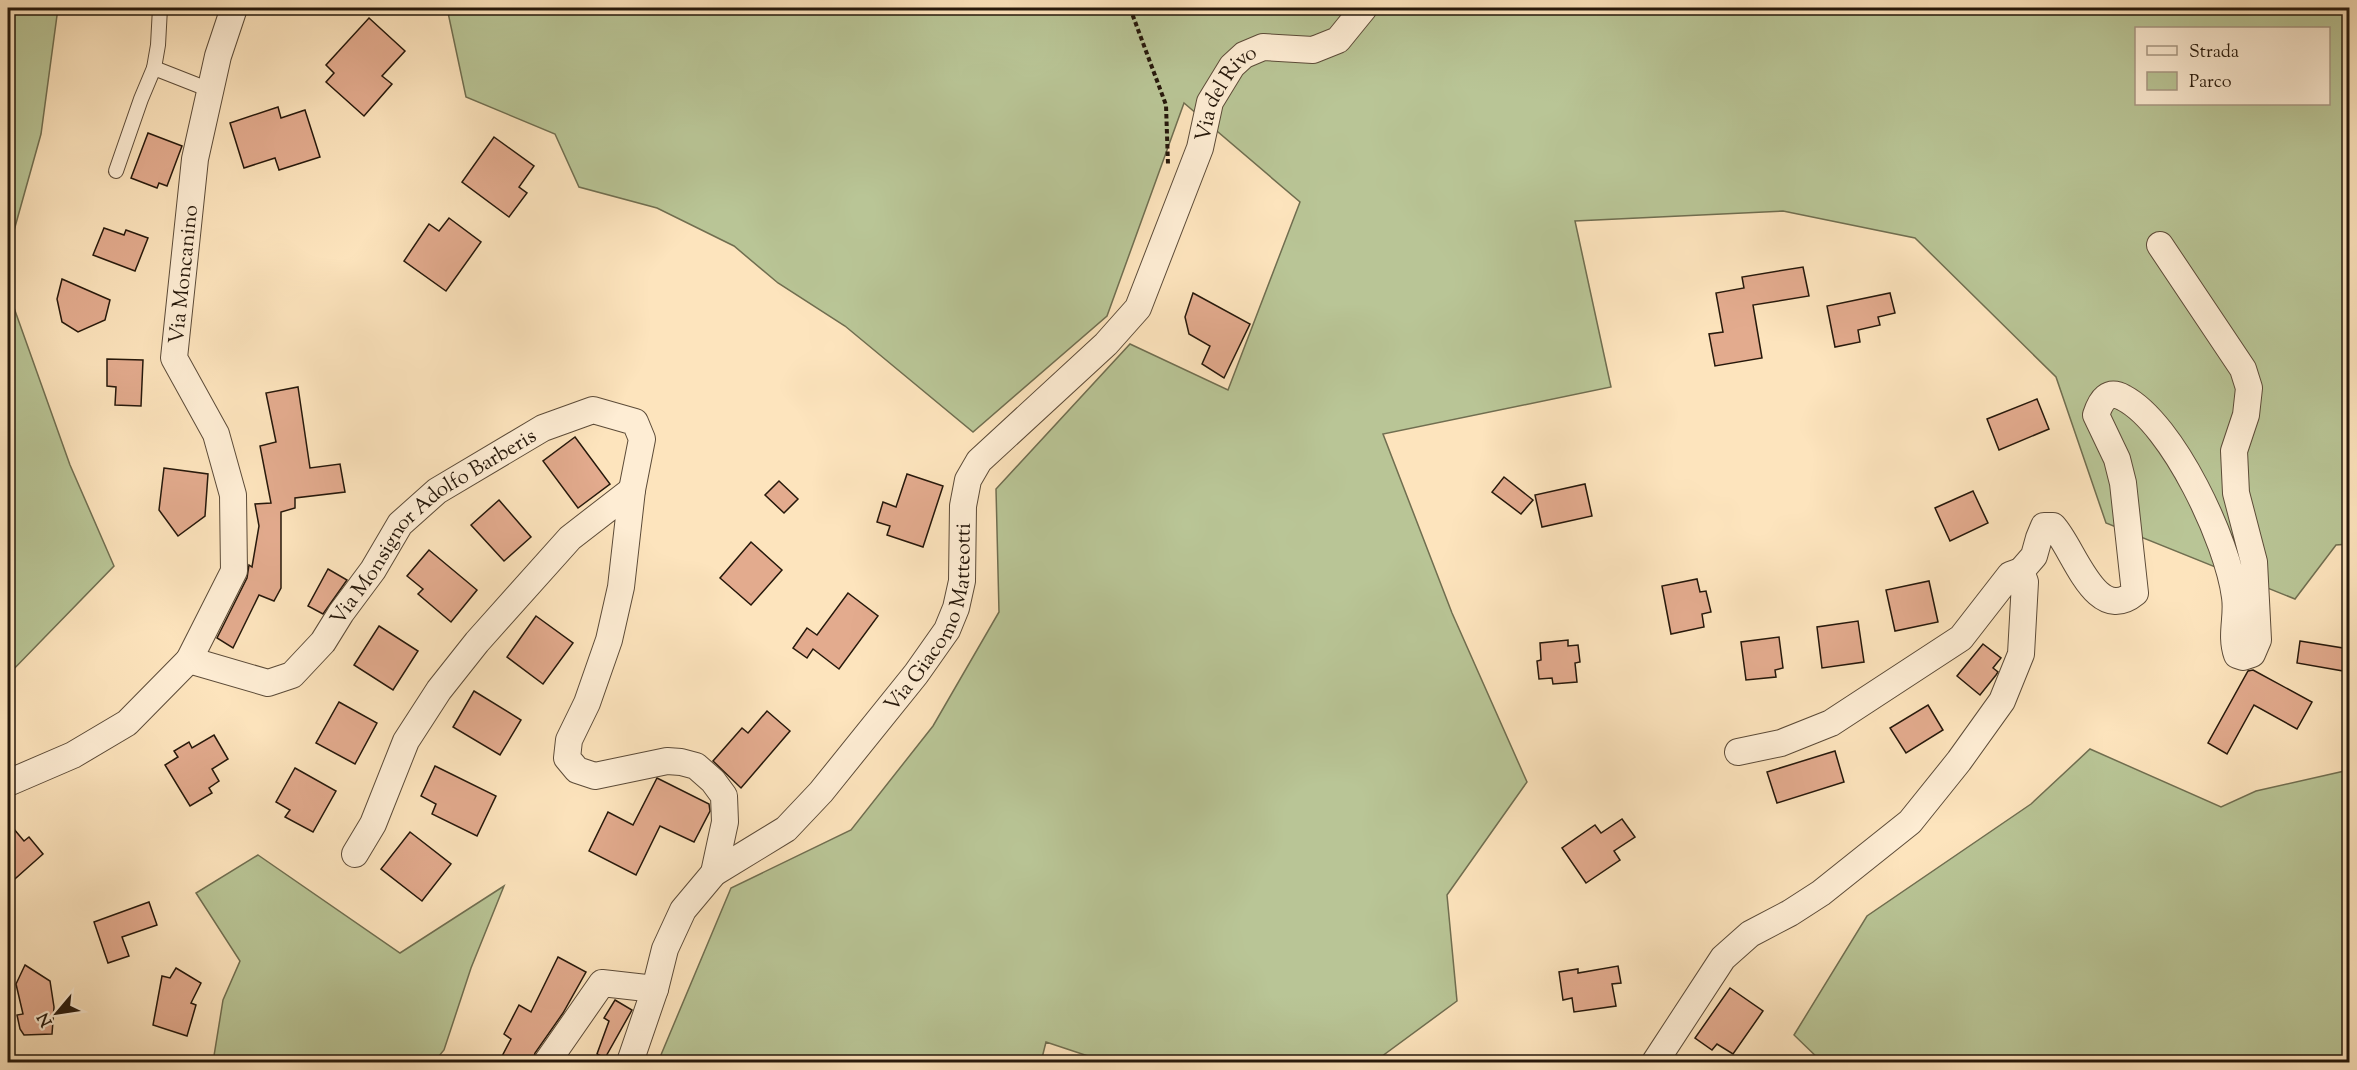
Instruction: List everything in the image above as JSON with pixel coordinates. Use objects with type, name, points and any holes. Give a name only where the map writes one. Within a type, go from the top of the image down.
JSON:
[{"type":"street","name":"Via Moncanino","points":[[8,783],[73,755],[128,723],[189,660],[234,571],[233,495],[216,434],[174,358],[195,159],[218,56],[234,8]]},
{"type":"street","name":"Via del Rivo","points":[[1170,225],[1200,148],[1210,102],[1232,66],[1244,55],[1263,47],[1313,50],[1338,40],[1364,8]]},
{"type":"street","name":"Via Giacomo Matteotti","points":[[630,1062],[655,988],[665,949],[684,910],[714,873],[786,829],[828,783],[916,674],[941,639],[956,608],[962,581],[963,506],[968,480],[979,461],[1107,344],[1138,308],[1170,225]]},
{"type":"street","points":[[1738,752],[1781,743],[1831,723],[1961,638],[2010,575],[2021,571],[2034,556],[2038,538],[2044,526],[2053,526],[2062,536],[2097,594],[2109,602],[2118,602],[2134,593],[2135,579],[2123,483],[2117,459],[2096,415],[2100,402],[2107,396],[2117,394],[2130,401],[2158,426],[2187,473],[2220,539],[2235,597],[2233,643],[2237,655],[2243,657],[2252,654],[2258,640],[2254,562],[2236,493],[2234,451],[2246,416],[2249,388],[2243,369],[2160,245]]},
{"type":"street","name":"Via Monsignor Adolfo Barberis","points":[[189,660],[268,683],[292,675],[323,642],[373,570],[400,524],[437,491],[543,428],[593,410],[635,422],[642,439],[632,490],[621,586],[609,640],[587,703],[569,740],[567,758],[578,770],[595,776],[667,761],[696,766],[713,781],[724,796],[725,822],[714,873]]},
{"type":"street","points":[[355,854],[374,824],[406,741],[439,690],[477,642],[570,538],[632,490]]},
{"type":"street","points":[[1655,1062],[1723,958],[1750,934],[1790,913],[1821,893],[1910,822],[1959,761],[2002,701],[2021,654],[2025,582],[2021,571]]},
{"type":"street","points":[[547,1062],[602,983],[655,988]]},
{"type":"lane","points":[[116,171],[154,68],[158,45],[159,8]]},
{"type":"lane","points":[[154,68],[210,90]]},
{"type":"path","points":[[1130,8],[1166,105],[1168,165]]},
{"type":"green space","points":[[8,8],[58,8],[41,134],[8,252]]},
{"type":"green space","points":[[447,8],[2349,8],[2349,544],[2336,545],[2295,599],[2106,523],[2056,377],[1915,238],[1783,211],[1575,221],[1611,387],[1383,434],[1452,613],[1527,782],[1447,895],[1457,1001],[1374,1062],[1106,1062],[1046,1042],[1041,1062],[658,1062],[731,888],[851,830],[933,726],[999,612],[996,489],[1130,344],[1228,390],[1300,202],[1184,103],[1107,316],[973,432],[845,326],[778,283],[734,246],[657,208],[579,187],[555,134],[466,97]]},
{"type":"green space","points":[[8,291],[70,465],[114,566],[8,675]]},
{"type":"green space","points":[[2090,749],[2221,807],[2256,791],[2349,770],[2349,1062],[1822,1062],[1794,1035],[1867,916],[2031,804]]},
{"type":"green space","points":[[258,855],[400,953],[504,886],[471,968],[444,1050],[434,1062],[213,1062],[223,1000],[240,961],[196,893]]},
{"type":"building","points":[[369,18],[405,51],[382,76],[392,84],[364,116],[326,82],[334,73],[326,65]]},
{"type":"building","points":[[278,107],[281,118],[305,110],[320,157],[279,170],[275,158],[244,168],[230,123]]},
{"type":"building","points":[[148,133],[182,146],[167,186],[159,183],[157,188],[131,178]]},
{"type":"building","points":[[494,137],[534,166],[519,187],[527,193],[509,217],[462,182]]},
{"type":"building","points":[[449,218],[481,242],[446,291],[404,261],[429,224],[439,231]]},
{"type":"building","points":[[104,228],[124,235],[126,230],[148,238],[135,271],[93,255]]},
{"type":"building","points":[[1803,267],[1809,296],[1753,305],[1762,358],[1715,366],[1709,334],[1723,332],[1716,293],[1744,288],[1742,277]]},
{"type":"building","points":[[62,279],[110,300],[105,320],[78,332],[62,322],[57,299]]},
{"type":"building","points":[[1193,293],[1250,324],[1224,378],[1202,364],[1210,346],[1189,334],[1185,317]]},
{"type":"building","points":[[1890,293],[1895,313],[1878,317],[1880,325],[1858,330],[1860,342],[1835,347],[1827,306]]},
{"type":"building","points":[[107,359],[143,360],[141,406],[115,405],[116,387],[107,386]]},
{"type":"building","points":[[298,387],[310,468],[340,464],[345,492],[295,498],[295,508],[281,512],[281,588],[274,601],[259,595],[233,648],[217,638],[247,578],[249,565],[252,567],[259,526],[255,504],[271,503],[260,446],[276,442],[266,393]]},
{"type":"building","points":[[2037,399],[2049,429],[1999,450],[1987,419]]},
{"type":"building","points":[[575,437],[610,484],[578,508],[543,461]]},
{"type":"building","points":[[164,468],[208,474],[205,516],[178,536],[159,510]]},
{"type":"building","points":[[907,474],[943,486],[923,547],[887,535],[890,526],[877,522],[883,502],[896,507]]},
{"type":"building","points":[[1504,477],[1533,500],[1521,514],[1492,492]]},
{"type":"building","points":[[779,481],[798,499],[784,513],[765,495]]},
{"type":"building","points":[[1585,484],[1592,516],[1542,527],[1535,495]]},
{"type":"building","points":[[1973,491],[1988,523],[1950,541],[1935,508]]},
{"type":"building","points":[[499,500],[531,537],[504,561],[471,525]]},
{"type":"building","points":[[751,542],[782,570],[751,605],[720,578]]},
{"type":"building","points":[[429,550],[477,590],[451,622],[418,594],[423,589],[407,576]]},
{"type":"building","points":[[328,569],[347,580],[323,614],[308,606]]},
{"type":"building","points":[[1697,579],[1700,592],[1706,591],[1711,612],[1702,614],[1704,627],[1671,634],[1662,586]]},
{"type":"building","points":[[1929,581],[1938,622],[1895,631],[1886,590]]},
{"type":"building","points":[[848,593],[878,616],[839,669],[813,649],[807,658],[793,648],[807,628],[817,635]]},
{"type":"building","points":[[536,616],[573,643],[543,684],[507,657]]},
{"type":"building","points":[[1858,621],[1864,662],[1822,668],[1817,627]]},
{"type":"building","points":[[379,626],[418,651],[393,690],[354,665]]},
{"type":"building","points":[[1779,637],[1783,668],[1775,670],[1776,677],[1746,680],[1741,642]]},
{"type":"building","points":[[1568,640],[1568,646],[1578,645],[1580,662],[1575,663],[1577,682],[1553,684],[1552,678],[1539,679],[1537,661],[1541,660],[1540,643]]},
{"type":"building","points":[[2300,641],[2349,649],[2349,672],[2297,663]]},
{"type":"building","points":[[1983,644],[2001,658],[1993,668],[1998,672],[1980,695],[1957,676]]},
{"type":"building","points":[[2253,670],[2312,702],[2297,729],[2254,705],[2227,754],[2208,743],[2248,671]]},
{"type":"building","points":[[474,691],[521,720],[500,755],[453,727]]},
{"type":"building","points":[[339,702],[377,723],[355,764],[316,743]]},
{"type":"building","points":[[1928,705],[1943,730],[1906,753],[1890,728]]},
{"type":"building","points":[[767,711],[790,731],[741,788],[713,761],[742,728],[748,733]]},
{"type":"building","points":[[214,735],[228,759],[212,769],[219,781],[209,788],[212,793],[190,806],[165,765],[178,757],[174,751],[189,742],[192,748]]},
{"type":"building","points":[[1835,751],[1844,782],[1777,803],[1767,772]]},
{"type":"building","points":[[435,766],[496,796],[477,836],[432,814],[436,804],[421,796]]},
{"type":"building","points":[[295,768],[336,791],[313,832],[285,817],[290,810],[276,802]]},
{"type":"building","points":[[657,778],[709,804],[710,811],[694,842],[660,826],[636,875],[589,851],[608,812],[633,825]]},
{"type":"building","points":[[1622,819],[1635,837],[1614,851],[1620,860],[1586,883],[1562,848],[1595,825],[1601,833]]},
{"type":"building","points":[[8,822],[24,841],[29,837],[43,854],[8,885]]},
{"type":"building","points":[[410,832],[451,864],[422,901],[381,869]]},
{"type":"building","points":[[149,902],[157,925],[122,937],[129,956],[108,963],[94,922]]},
{"type":"building","points":[[558,957],[586,972],[563,1013],[535,1053],[532,1062],[499,1062],[511,1039],[504,1034],[519,1005],[531,1012]]},
{"type":"building","points":[[25,965],[50,981],[54,1007],[52,1034],[24,1035],[20,1029],[17,1015],[23,1014],[16,984]]},
{"type":"building","points":[[1618,966],[1621,983],[1612,984],[1616,1006],[1574,1012],[1572,998],[1563,1000],[1559,972],[1578,969],[1578,973]]},
{"type":"building","points":[[176,968],[201,983],[191,1003],[196,1005],[187,1036],[153,1025],[162,976],[170,978]]},
{"type":"building","points":[[1730,988],[1763,1011],[1733,1054],[1717,1044],[1712,1050],[1695,1038]]},
{"type":"building","points":[[615,1000],[632,1010],[605,1058],[597,1054],[609,1021],[604,1018]]}]
